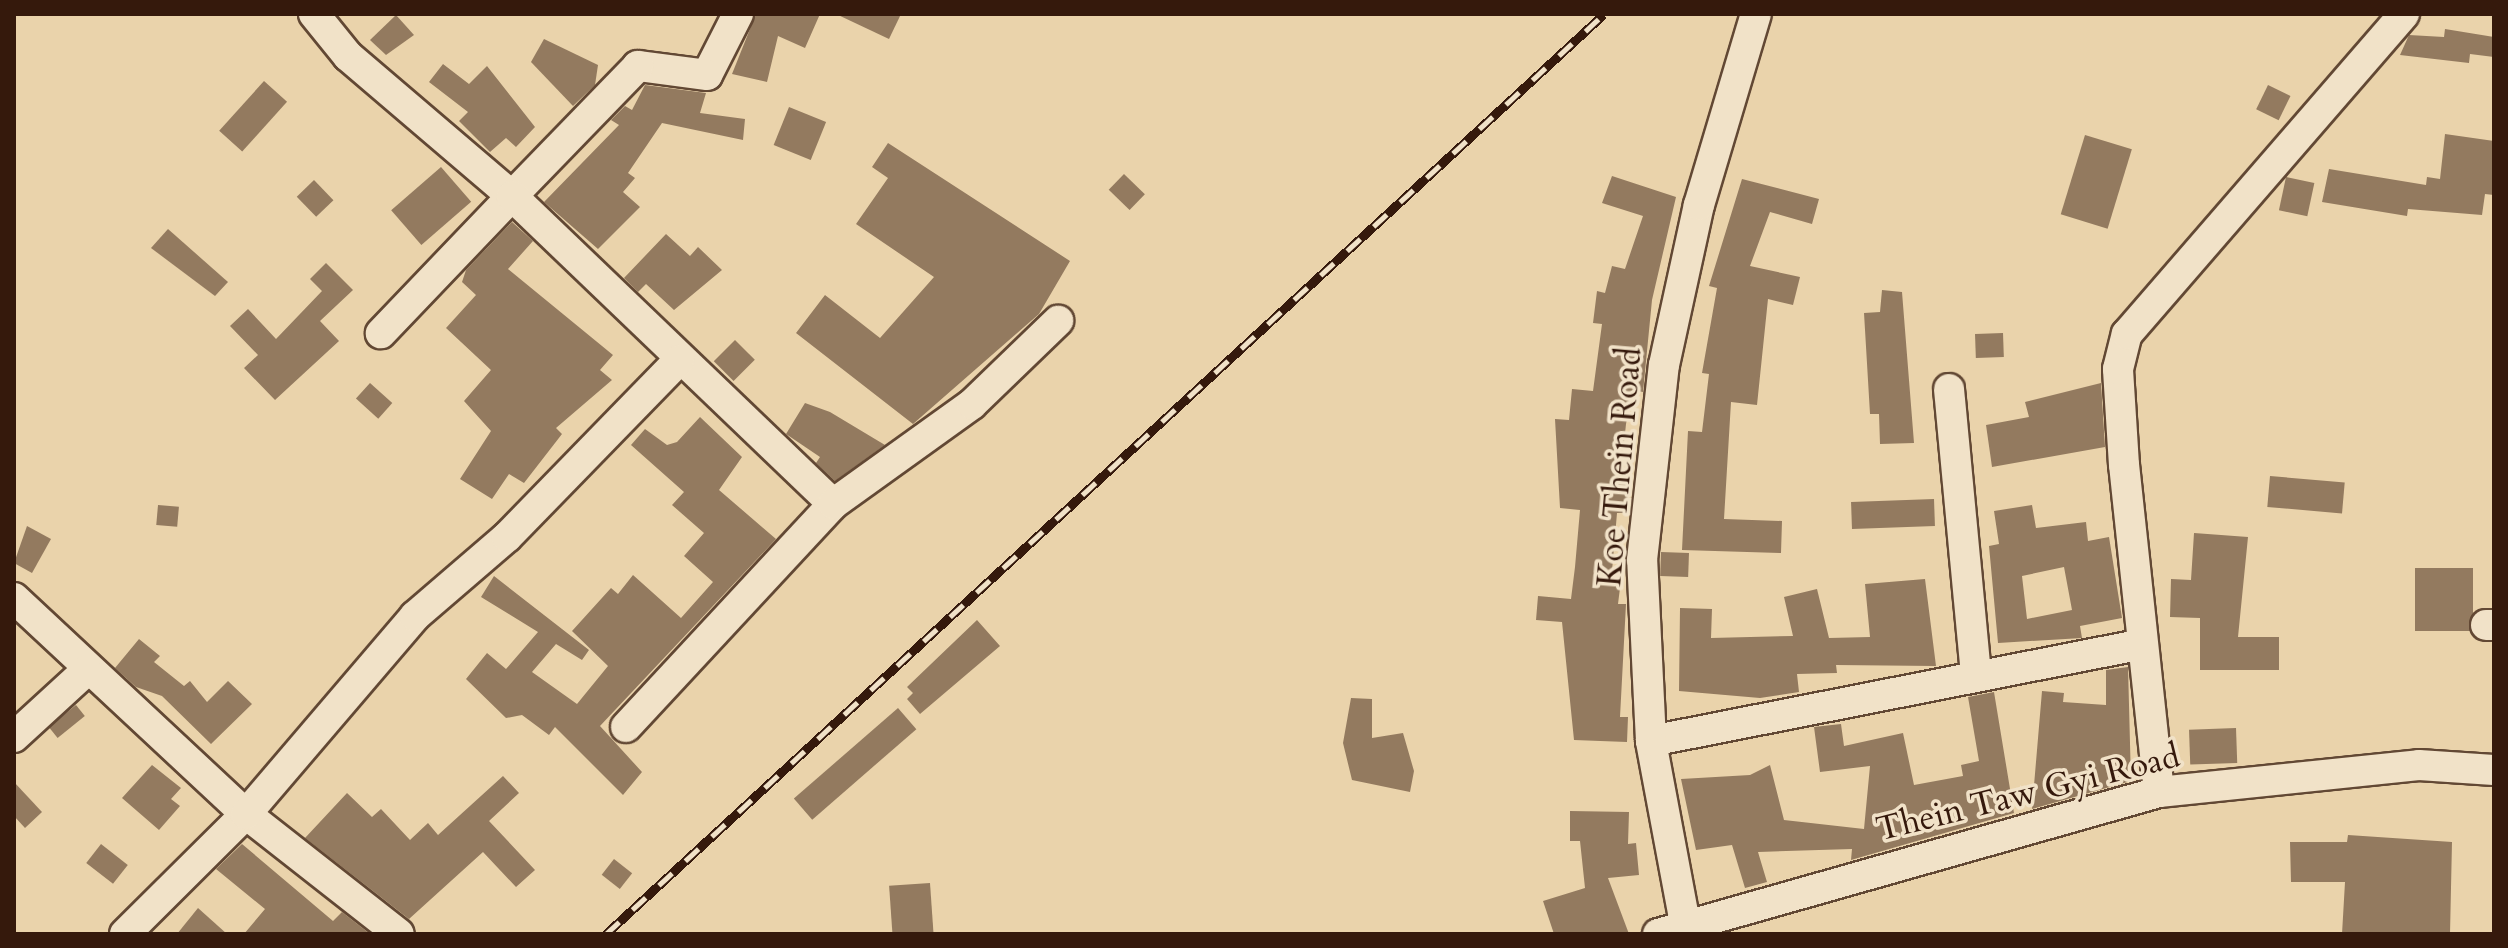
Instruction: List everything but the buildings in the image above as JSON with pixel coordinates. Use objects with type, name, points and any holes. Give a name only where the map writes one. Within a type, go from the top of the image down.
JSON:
[{"type":"street","points":[[314,14],[348,56],[512,196],[679,360],[833,504]]},
{"type":"street","points":[[381,333],[638,66],[707,75],[738,14]]},
{"type":"street","name":"Koe Thein Road","points":[[1676,931],[1651,741],[1642,560],[1664,365],[1699,205],[1756,14]]},
{"type":"street","points":[[2159,792],[2118,369],[2127,334],[2404,14]]},
{"type":"street","points":[[626,727],[833,504],[972,404],[1058,321]]},
{"type":"street","points":[[125,934],[246,814],[415,616],[507,537],[679,360]]},
{"type":"street","points":[[1949,389],[1976,676]]},
{"type":"street","points":[[14,598],[86,671],[246,814],[399,934]]},
{"type":"street","points":[[1651,741],[2143,644]]},
{"type":"street","points":[[14,737],[86,671]]},
{"type":"street","name":"Thein Taw Gyi Road","points":[[1676,931],[2159,792],[2419,765],[2494,770]]},
{"type":"railway","points":[[606,934],[1604,14]]}]
